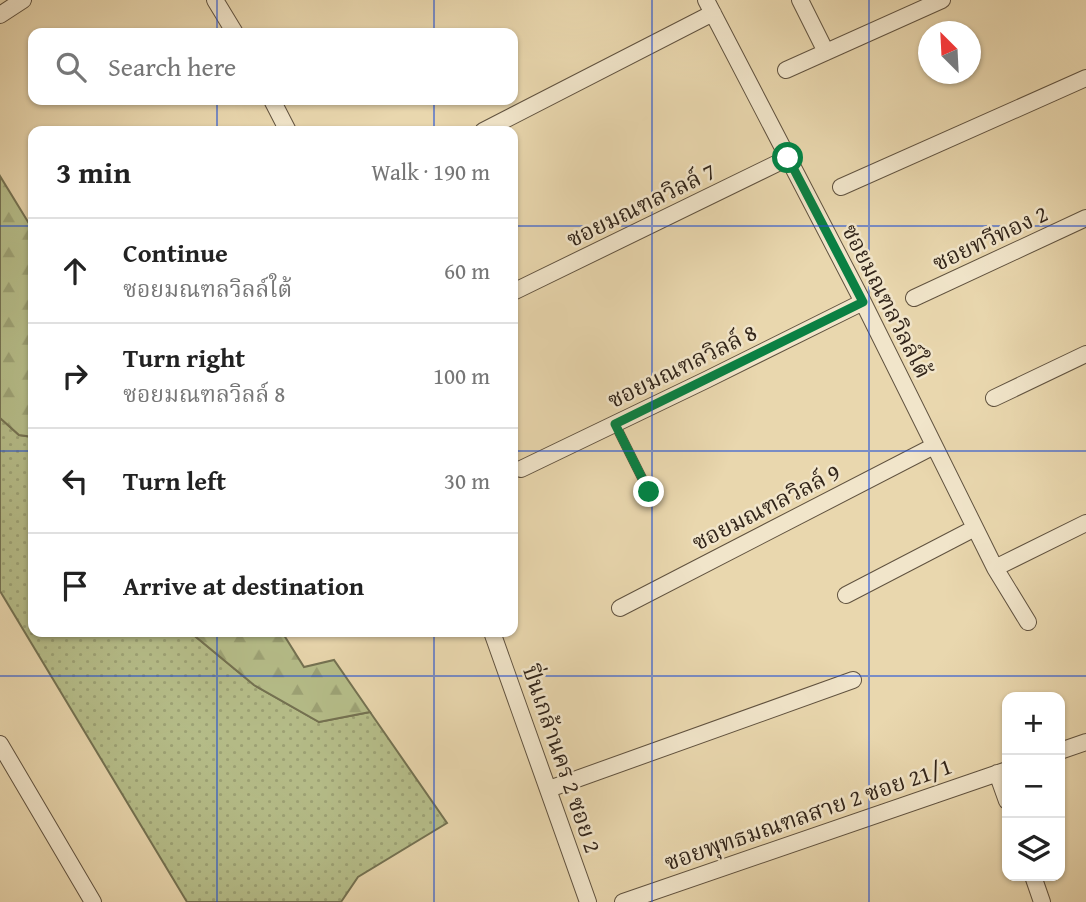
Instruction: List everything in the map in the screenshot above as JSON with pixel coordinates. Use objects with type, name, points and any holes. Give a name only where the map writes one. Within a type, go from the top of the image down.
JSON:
[{"type":"street","points":[[0,15],[23,0]]},
{"type":"street","points":[[215,0],[232,28]]},
{"type":"street","points":[[800,0],[825,52]]},
{"type":"street","points":[[786,70],[937,1]]},
{"type":"street","points":[[492,126],[710,7]]},
{"type":"street","name":"ซอยมณฑลวิลล์ใต้","points":[[710,7],[863,302],[995,568],[1028,622]]},
{"type":"street","points":[[841,187],[1086,78]]},
{"type":"street","points":[[275,105],[285,126]]},
{"type":"street","name":"ซอยมณฑลวิลล์ 7","points":[[518,290],[788,158]]},
{"type":"street","name":"ซอยทวีทอง 2","points":[[914,298],[1086,218]]},
{"type":"street","name":"ซอยมณฑลวิลล์ 8","points":[[521,469],[863,302]]},
{"type":"street","points":[[994,398],[1086,354]]},
{"type":"street","name":"ซอยมณฑลวิลล์ 9","points":[[620,608],[934,446]]},
{"type":"street","points":[[995,568],[1086,523]]},
{"type":"street","points":[[846,595],[975,528]]},
{"type":"street","name":"ปิ่นเกล้านคร 2 ซอย 2","points":[[494,637],[588,902]]},
{"type":"street","points":[[549,789],[853,680]]},
{"type":"street","points":[[1065,749],[1086,742]]},
{"type":"street","points":[[0,744],[93,902]]},
{"type":"street","name":"ซอยพุทธมณฑลสาย 2 ซอย 21/1","points":[[623,902],[1002,771]]},
{"type":"street","points":[[1035,881],[1042,902]]},
{"type":"lane","points":[[615,424],[649,492]]},
{"type":"green space","points":[[0,176],[28,222],[28,436],[19,435],[0,418]]},
{"type":"green space","points":[[0,418],[19,435],[28,436],[28,637],[196,637],[254,685],[319,722],[370,712],[447,823],[358,877],[341,902],[187,902],[0,591]]},
{"type":"green space","points":[[196,637],[285,637],[304,667],[334,660],[370,712],[319,722],[254,685]]},
{"type":"route","points":[[649,492],[615,424],[863,302],[788,158]]}]
